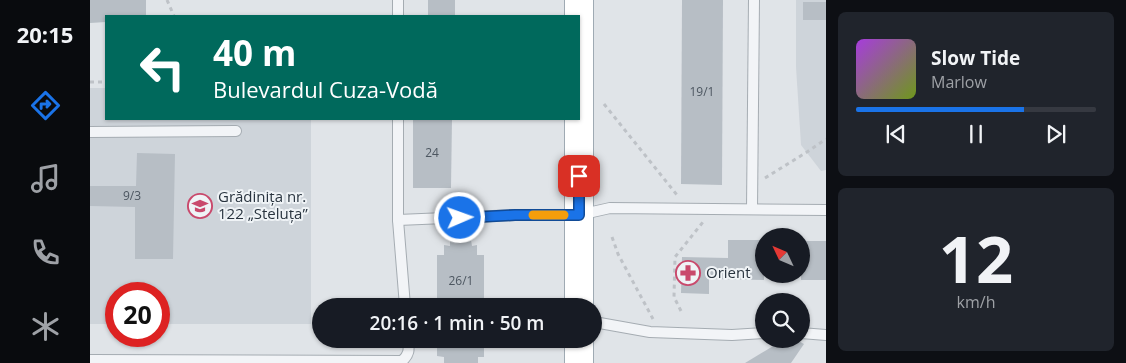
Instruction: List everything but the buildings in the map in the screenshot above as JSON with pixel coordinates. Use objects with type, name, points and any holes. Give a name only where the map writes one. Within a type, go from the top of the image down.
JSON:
[{"type":"main road","points":[[579,0],[579,15]]},
{"type":"main road","points":[[579,120],[579,298]]},
{"type":"main road","points":[[578,363],[579,348]]},
{"type":"lane","points":[[398,0],[398,15]]},
{"type":"lane","points":[[752,209],[754,0]]},
{"type":"lane","points":[[398,120],[398,220],[404,298]]},
{"type":"lane","points":[[90,132],[236,132]]},
{"type":"lane","points":[[398,220],[515,215],[579,215],[610,208],[826,210]]},
{"type":"lane","points":[[602,323],[661,333],[732,335],[755,334]]},
{"type":"lane","points":[[810,333],[826,335]]},
{"type":"lane","points":[[90,360],[402,361],[407,357],[409,348]]},
{"type":"path","points":[[167,0],[174,15]]},
{"type":"path","points":[[90,82],[105,82]]},
{"type":"path","points":[[604,104],[689,209]]},
{"type":"path","points":[[752,186],[826,139]]},
{"type":"path","points":[[681,311],[674,297],[675,257],[705,220]]},
{"type":"path","points":[[612,237],[618,254],[661,333]]},
{"type":"shaded area","points":[[796,0],[826,0],[826,170],[821,171],[801,145],[796,67]]},
{"type":"shaded area","name":"Grădinița nr. 122 „Steluța”","points":[[90,88],[105,88],[105,120],[311,120],[311,324],[170,324],[170,282],[105,282],[105,324],[90,324]]},
{"type":"slow traffic","points":[[533,215],[564,215]]},
{"type":"place","name":"Grădinița nr. 122 „Steluța”","points":[[200,206]]},
{"type":"place","name":"Orient","points":[[688,273]]},
{"type":"route","points":[[460,218],[515,215],[579,215],[579,176]]}]
